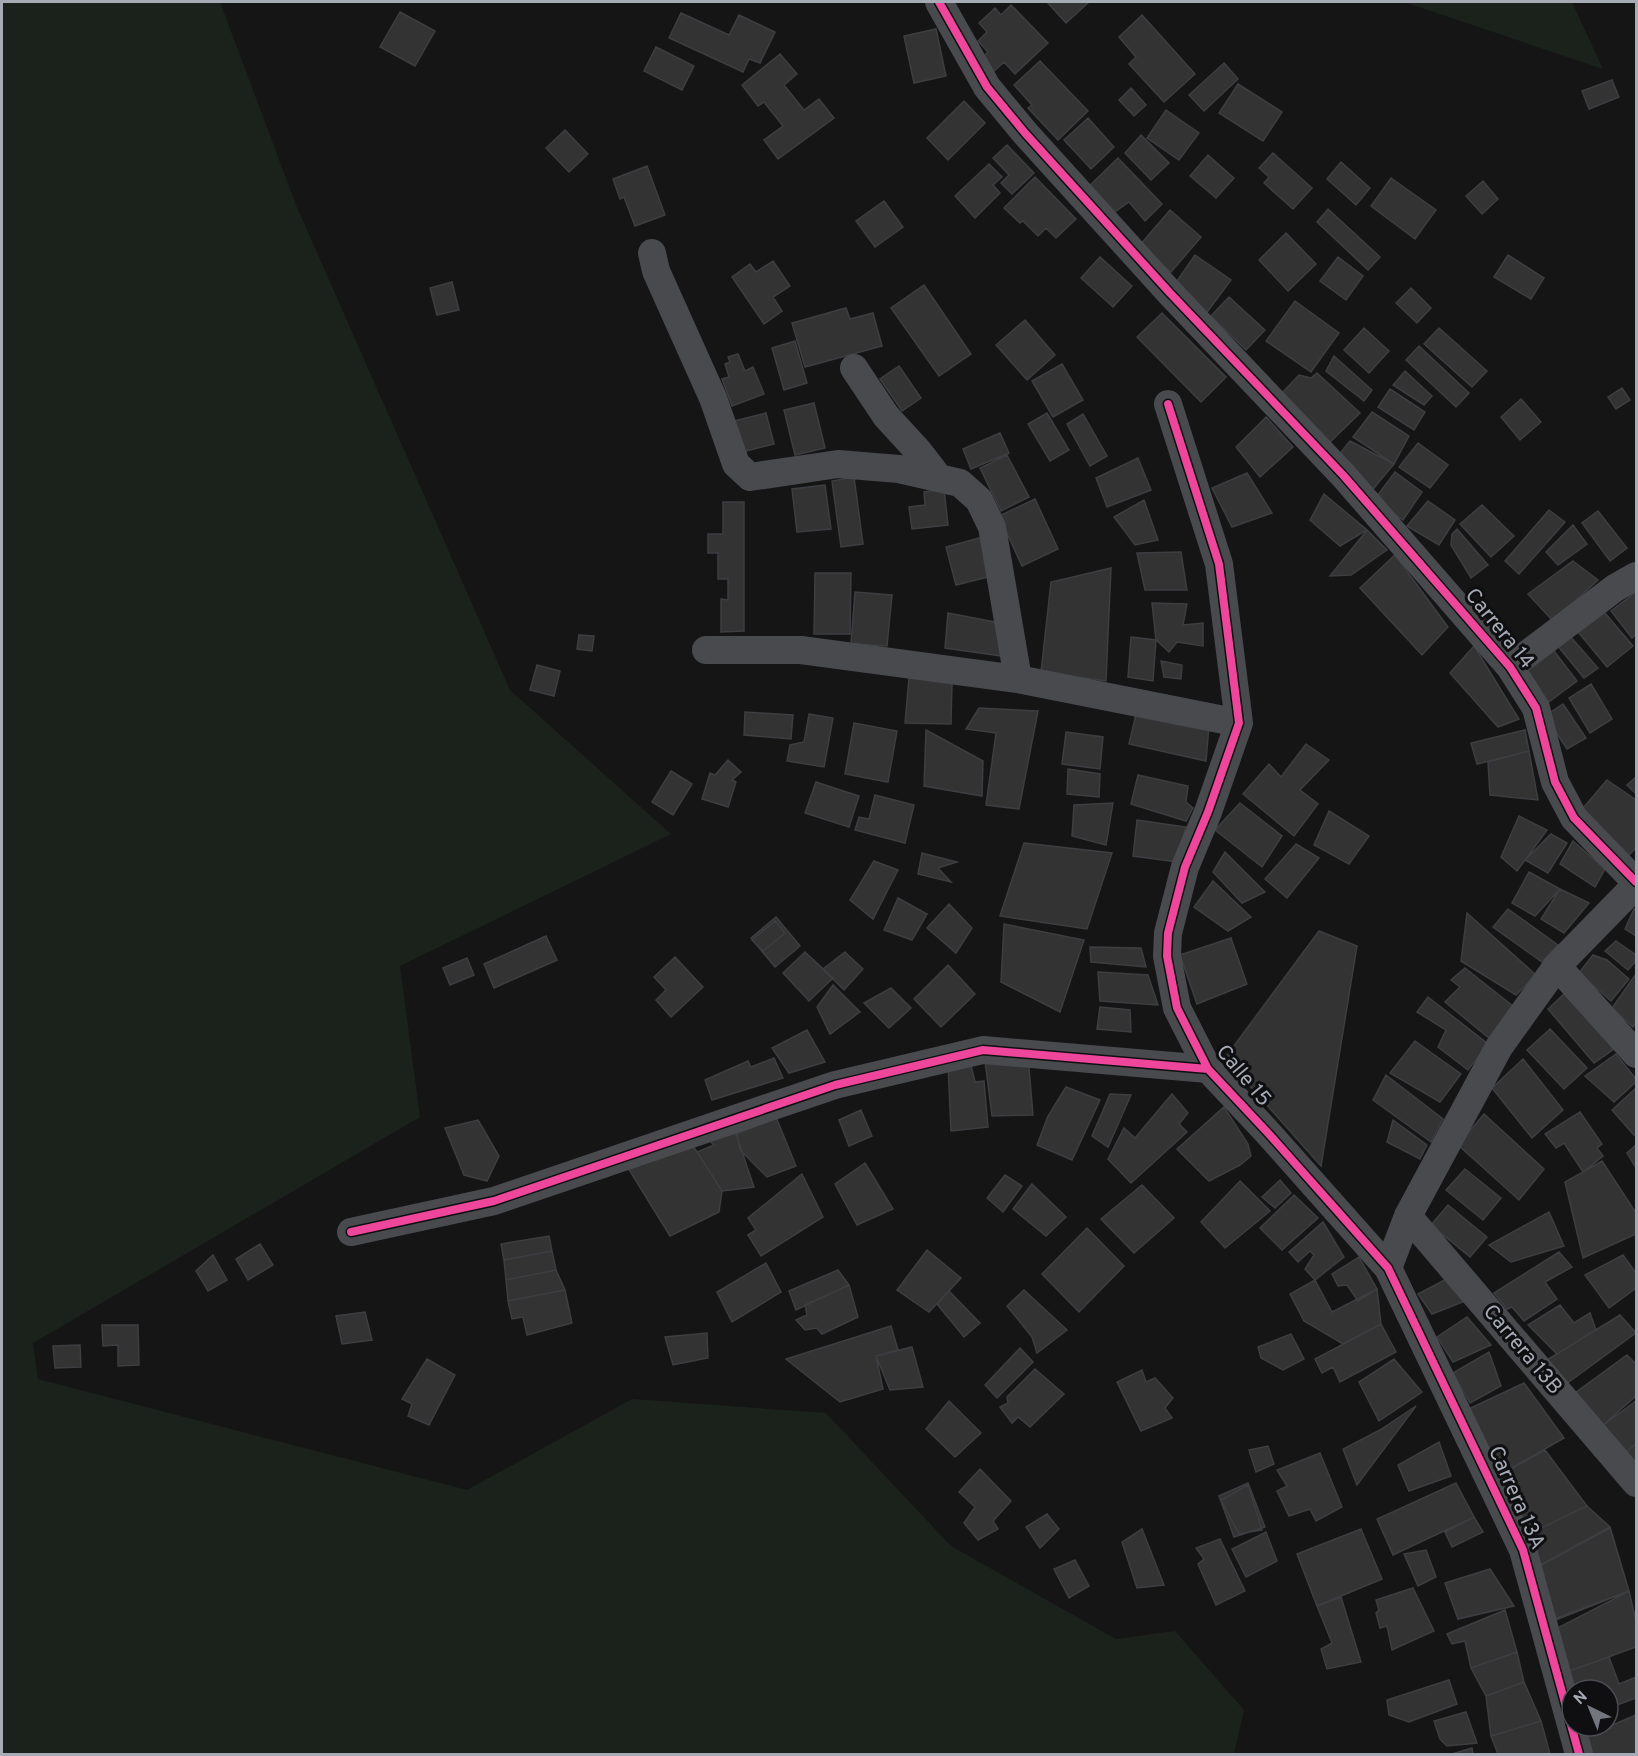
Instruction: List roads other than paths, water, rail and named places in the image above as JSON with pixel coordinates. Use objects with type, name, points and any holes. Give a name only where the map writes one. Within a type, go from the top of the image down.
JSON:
[{"type":"street","name":"Carrera 14","points":[[939,2],[987,87],[1025,133],[1170,293],[1343,475],[1510,667],[1536,708],[1555,782],[1574,818],[1636,883]]},
{"type":"street","points":[[652,253],[656,271],[713,398],[736,464],[750,477],[838,464],[899,469],[960,483],[979,500],[992,527],[1018,679]]},
{"type":"street","points":[[854,368],[886,416],[939,478]]},
{"type":"street","points":[[706,650],[801,650],[1018,679],[1239,723],[1219,564],[1168,404]]},
{"type":"street","points":[[1510,667],[1616,588],[1636,576]]},
{"type":"street","name":"Calle 15","points":[[1239,723],[1208,812],[1185,867],[1168,933],[1167,956],[1177,1008],[1208,1069],[1388,1268]]},
{"type":"street","points":[[1388,1268],[1408,1216],[1499,1047],[1557,966],[1636,883]]},
{"type":"street","points":[[1557,966],[1636,1054]]},
{"type":"street","points":[[351,1232],[494,1200],[835,1084],[983,1050],[1208,1069]]},
{"type":"street","name":"Carrera 13B","points":[[1408,1216],[1636,1483]]},
{"type":"street","name":"Carrera 13A","points":[[1388,1268],[1523,1550],[1580,1755]]}]
